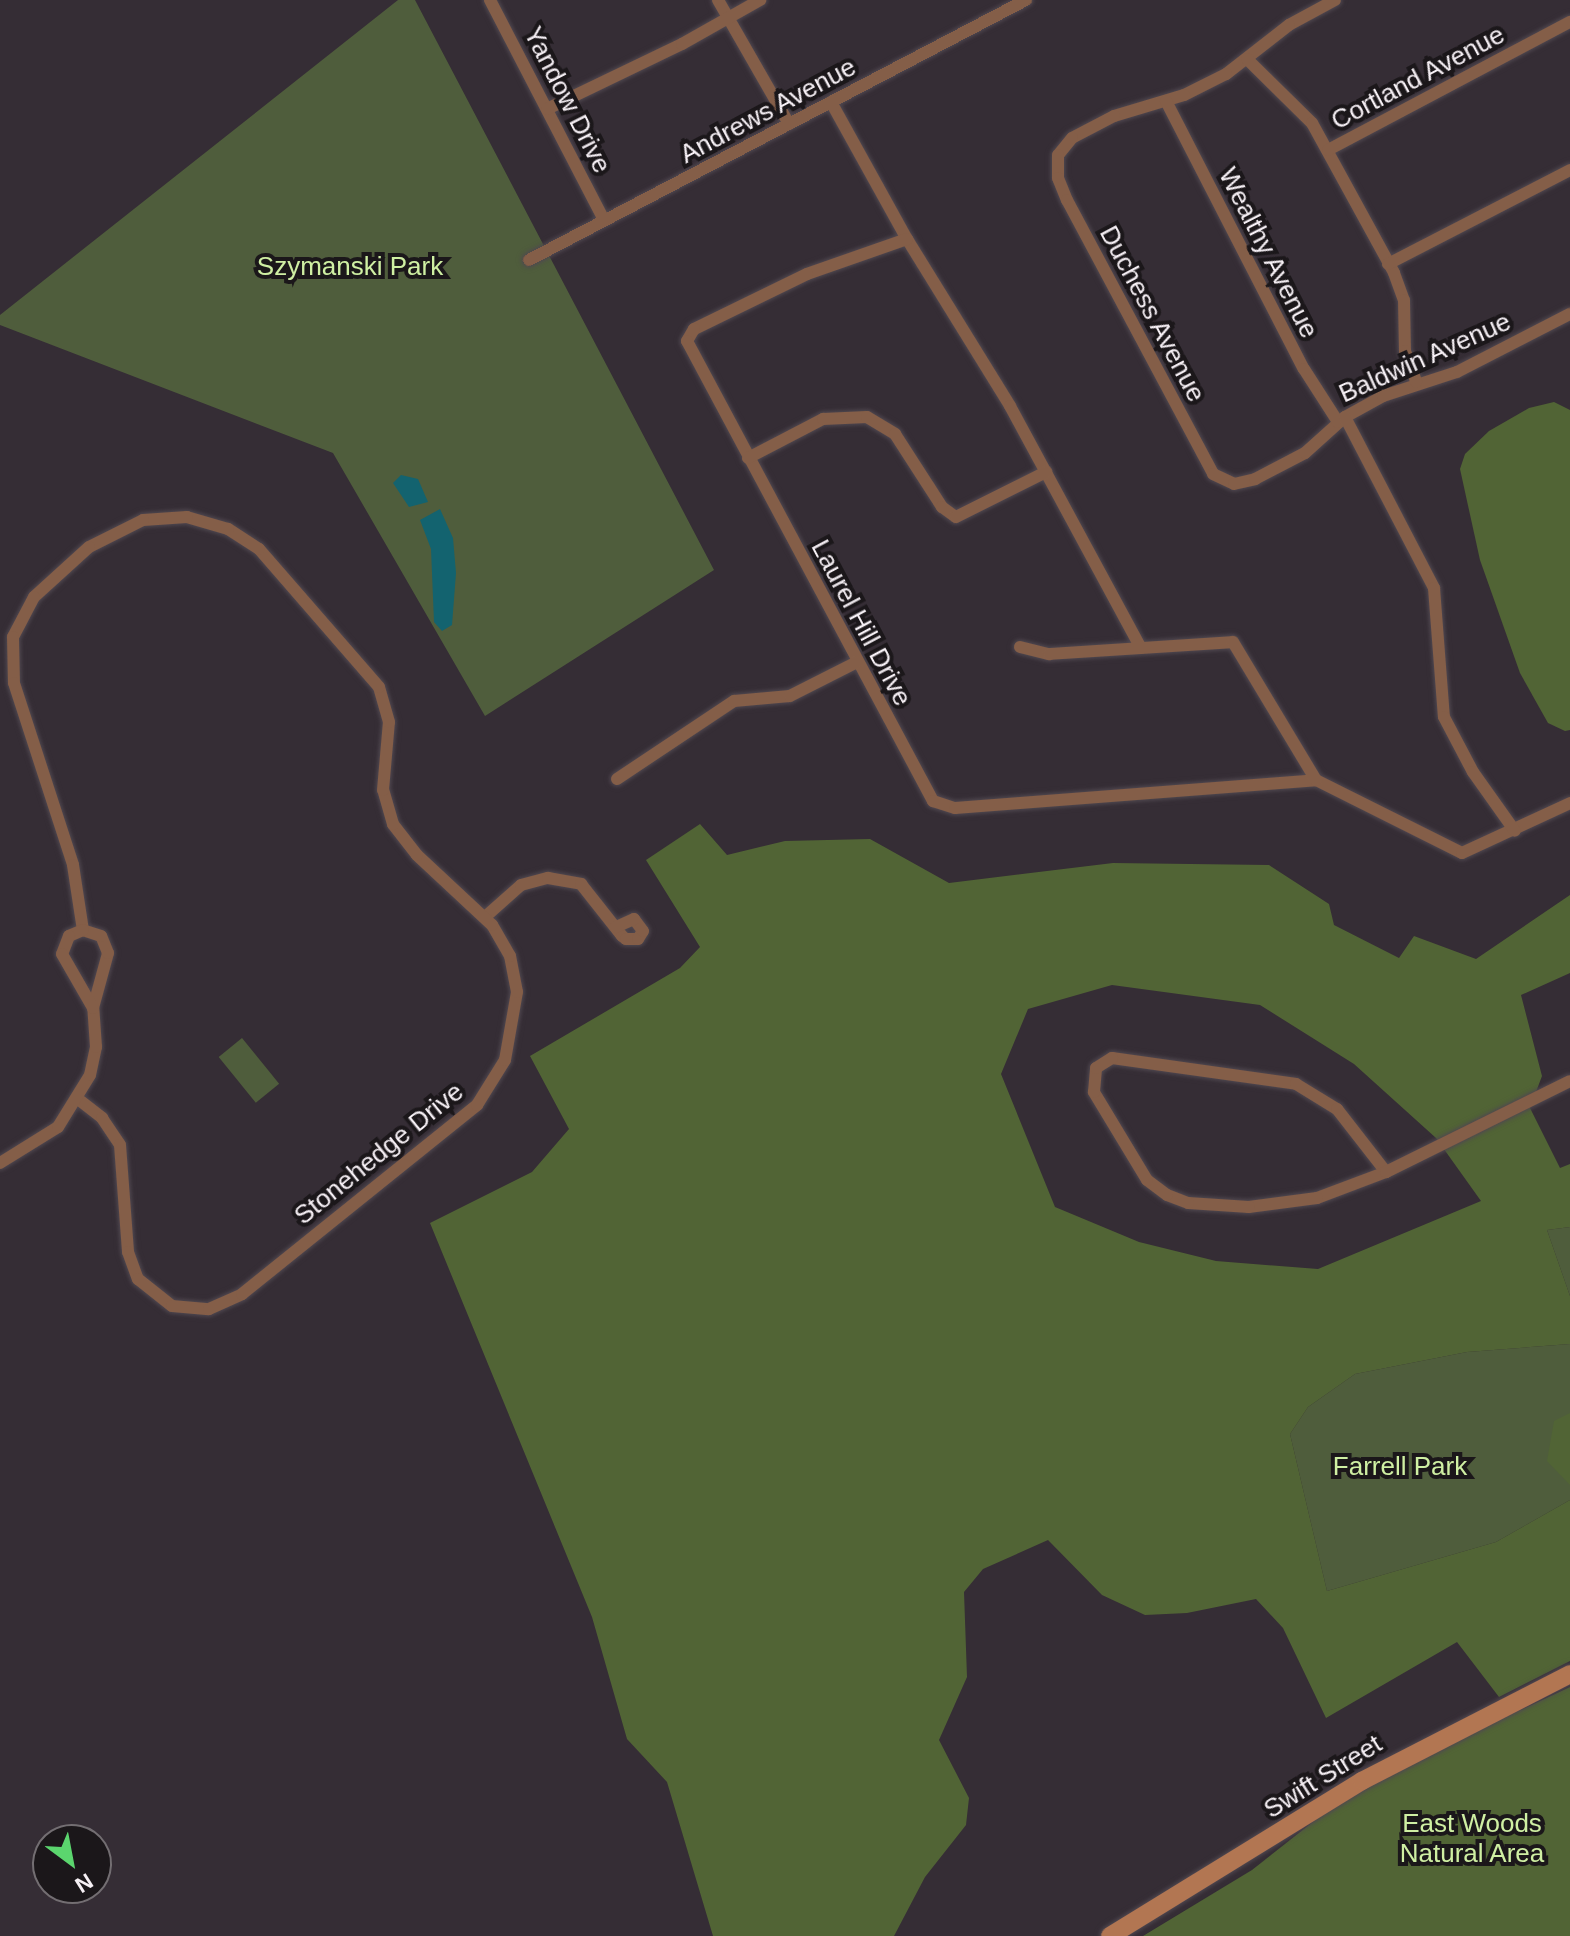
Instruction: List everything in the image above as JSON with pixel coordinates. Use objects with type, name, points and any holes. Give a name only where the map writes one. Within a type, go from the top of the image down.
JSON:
[{"type":"street","name":"Yandow Drive","points":[[490,0],[604,220]]},
{"type":"street","points":[[718,0],[789,124]]},
{"type":"street","points":[[547,109],[760,0]]},
{"type":"street","name":"Andrews Avenue","points":[[529,260],[1026,0]]},
{"type":"street","points":[[1166,101],[1247,59],[1289,25],[1335,0]]},
{"type":"street","name":"Cortland Avenue","points":[[1328,150],[1570,22]]},
{"type":"street","points":[[1247,59],[1268,85],[1305,115],[1328,150],[1388,264],[1404,300],[1405,351],[1416,382]]},
{"type":"street","name":"Duchess Avenue","points":[[1166,101],[1114,116],[1072,138],[1058,155],[1057,166],[1067,200],[1218,478]]},
{"type":"street","name":"Wealthy Avenue","points":[[1166,101],[1304,369],[1342,419],[1434,588],[1444,717],[1473,772],[1515,831]]},
{"type":"street","points":[[831,102],[907,239],[1046,472],[1141,648]]},
{"type":"street","points":[[1388,264],[1570,170]]},
{"type":"street","name":"Laurel Hill Drive","points":[[907,239],[807,274],[689,332],[689,347],[927,792],[944,807],[1316,780]]},
{"type":"street","name":"Baldwin Avenue","points":[[1218,478],[1234,484],[1268,473],[1305,453],[1342,419],[1416,382],[1468,367],[1570,314]]},
{"type":"street","points":[[748,458],[823,419],[867,417],[899,438],[944,511],[956,517],[1046,472]]},
{"type":"street","name":"Stonehedge Drive","points":[[78,1099],[102,1118],[120,1145],[128,1252],[143,1285],[179,1309],[201,1310],[228,1302],[486,1095],[510,1044],[517,992],[510,956],[485,917],[417,855],[393,824],[383,790],[389,722],[371,676],[250,540],[216,524],[171,516],[129,524],[89,547],[34,597],[13,637],[14,683],[73,865],[83,930]]},
{"type":"street","points":[[1020,647],[1049,654],[1233,642],[1316,780],[1462,853],[1570,803]]},
{"type":"street","points":[[617,779],[738,699],[790,696],[857,662]]},
{"type":"street","points":[[485,917],[517,887],[548,878],[581,884],[616,927]]},
{"type":"street","points":[[0,1163],[50,1135],[78,1099],[95,1057],[93,1008],[108,948],[101,936],[83,930],[69,936],[62,954],[93,1008]]},
{"type":"street","points":[[1386,1172],[1337,1109],[1296,1084],[1133,1059],[1112,1058],[1096,1068],[1094,1092],[1147,1180],[1188,1203],[1249,1207],[1317,1198],[1386,1172],[1570,1081]]},
{"type":"street","name":"Swift Street","points":[[1110,1936],[1362,1781],[1570,1674]]},
{"type":"green space","name":"Szymanski Park","points":[[398,0],[415,0],[714,570],[485,716],[333,453],[0,325],[0,315]]},
{"type":"green space","points":[[1554,402],[1570,410],[1570,730],[1565,731],[1548,723],[1520,673],[1480,560],[1460,469],[1465,454],[1489,431],[1529,408]]},
{"type":"green space","points":[[700,824],[727,855],[785,841],[870,839],[949,883],[1113,863],[1269,865],[1329,904],[1334,925],[1399,958],[1414,936],[1476,959],[1570,895],[1570,973],[1521,995],[1542,1076],[1530,1108],[1560,1168],[1570,1164],[1570,1227],[1547,1230],[1570,1296],[1570,1344],[1467,1352],[1355,1374],[1308,1407],[1290,1434],[1327,1591],[1496,1542],[1570,1500],[1570,1661],[1499,1697],[1457,1642],[1326,1718],[1283,1628],[1256,1599],[1187,1613],[1145,1615],[1102,1595],[1048,1540],[983,1569],[964,1592],[967,1677],[939,1740],[969,1798],[966,1825],[925,1877],[894,1936],[713,1936],[667,1782],[627,1739],[592,1617],[430,1223],[532,1172],[569,1129],[530,1056],[680,968],[700,947],[646,860]],"holes":[[[1112,985],[1260,1005],[1354,1064],[1436,1138],[1481,1201],[1318,1269],[1216,1261],[1139,1242],[1055,1207],[1001,1074],[1028,1009]]]},
{"type":"green space","points":[[242,1038],[279,1084],[256,1103],[219,1057]]},
{"type":"green space","points":[[1570,1227],[1570,1296],[1547,1230]]},
{"type":"green space","name":"Farrell Park","points":[[1570,1344],[1570,1500],[1496,1542],[1327,1591],[1290,1434],[1308,1407],[1355,1374],[1467,1352]]},
{"type":"green space","points":[[1570,1413],[1570,1485],[1547,1461],[1554,1421]]},
{"type":"green space","name":"East Woods Natural Area","points":[[1570,1687],[1570,1936],[1143,1936],[1252,1870],[1328,1810],[1424,1755]]},
{"type":"water","points":[[401,475],[418,479],[428,502],[409,507],[393,483]]},
{"type":"water","points":[[440,509],[453,538],[456,573],[452,625],[442,631],[434,622],[431,549],[420,520]]}]
